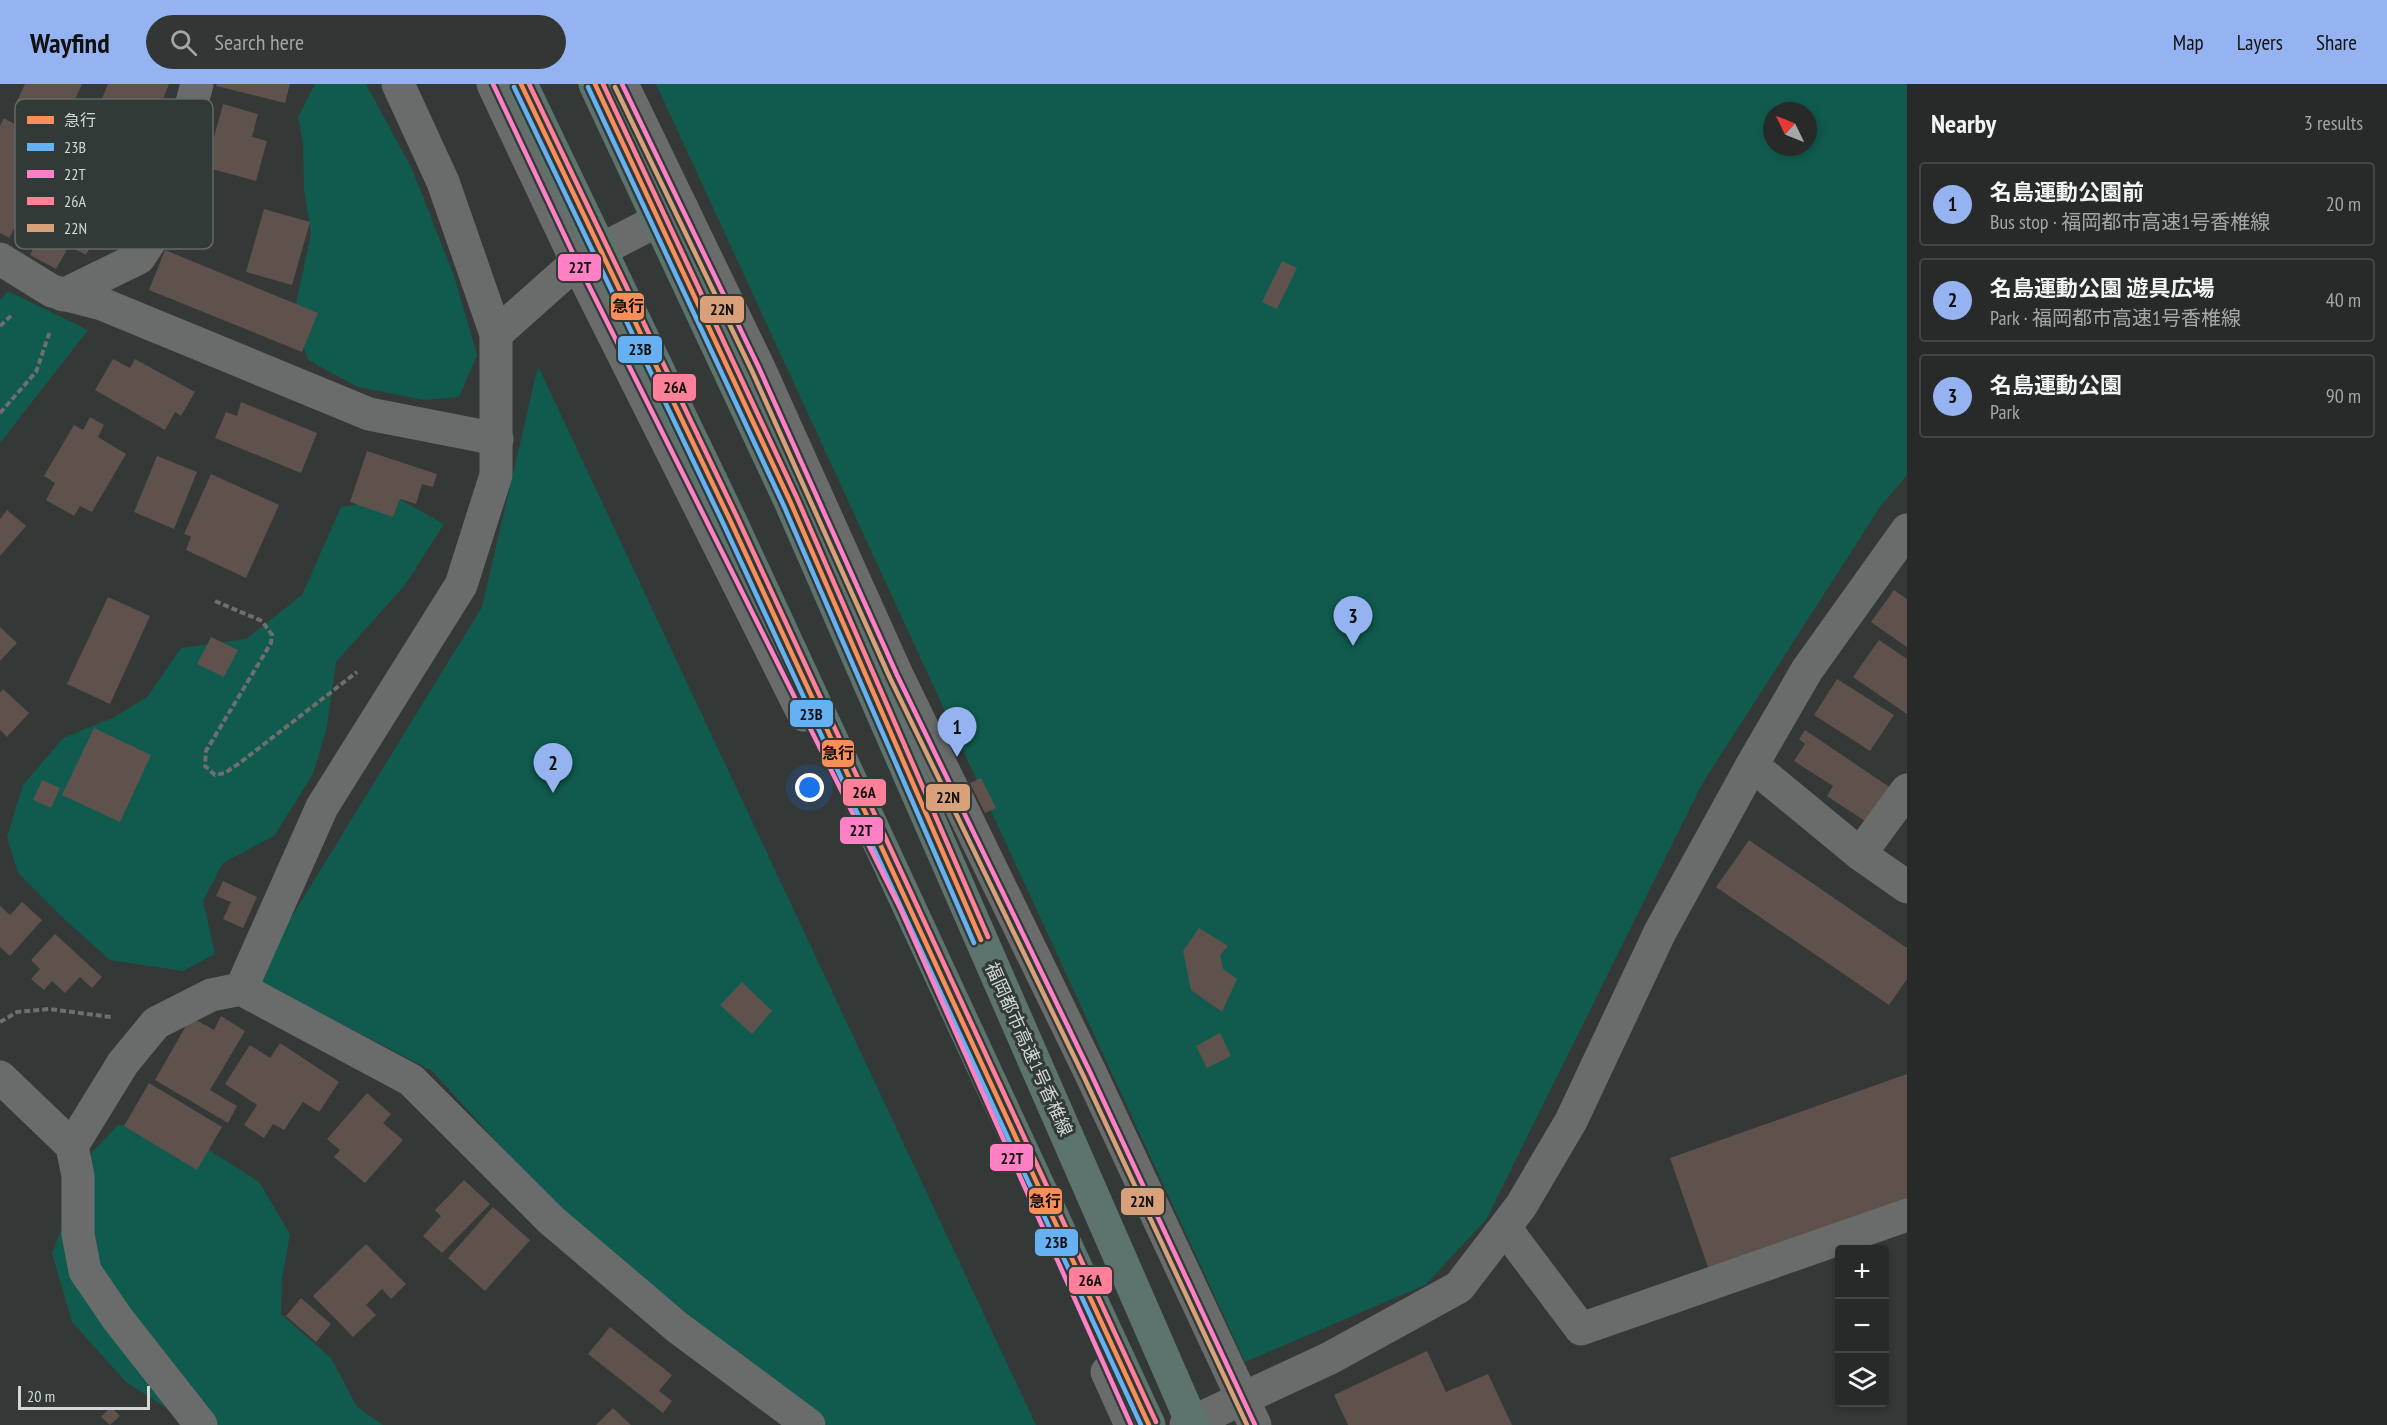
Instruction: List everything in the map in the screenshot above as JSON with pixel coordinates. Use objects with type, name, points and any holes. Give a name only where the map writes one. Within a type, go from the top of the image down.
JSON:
[{"type":"highway","points":[[521,84],[735,531],[1149,1425]]},
{"type":"highway","name":"福岡都市高速1号香椎線","points":[[595,84],[790,501],[1193,1425]]},
{"type":"street","points":[[193,99],[197,84]]},
{"type":"street","points":[[241,988],[322,807],[461,585],[496,475],[496,334],[443,182],[398,84]]},
{"type":"street","points":[[493,84],[577,262],[900,908],[1131,1425]]},
{"type":"street","points":[[622,84],[759,368],[897,675],[1090,1072],[1249,1412]]},
{"type":"street","points":[[496,334],[577,262],[682,208]]},
{"type":"street","points":[[63,295],[139,258],[145,249]]},
{"type":"street","points":[[0,259],[52,291],[102,304],[369,414],[496,439]]},
{"type":"street","points":[[1186,1425],[1249,1412],[1330,1358],[1459,1287],[1521,1206],[1571,1121],[1660,932],[1752,765],[1808,670],[1907,530]]},
{"type":"street","points":[[1752,765],[1860,854],[1907,887]]},
{"type":"street","points":[[1860,854],[1907,790]]},
{"type":"street","points":[[72,1146],[123,1063],[156,1023],[211,995],[241,988],[411,1080],[551,1220],[677,1327],[809,1425]]},
{"type":"street","points":[[0,1077],[72,1146],[78,1176],[78,1234],[86,1271],[117,1318],[201,1425]]},
{"type":"street","points":[[1504,1227],[1581,1329],[1907,1215]]},
{"type":"path","points":[[0,414],[36,372]]},
{"type":"path","points":[[215,601],[262,621],[272,635],[271,643],[206,751],[205,766],[215,775],[241,762],[364,666]]},
{"type":"path","points":[[0,1022],[17,1012],[49,1009],[156,1023]]},
{"type":"green space","points":[[315,84],[366,84],[412,169],[454,276],[477,355],[459,397],[424,400],[358,387],[308,360],[293,318],[311,234],[304,189],[303,143],[298,117]]},
{"type":"green space","points":[[656,84],[1907,84],[1907,475],[1880,507],[1702,784],[1486,1220],[1425,1285],[1245,1362]]},
{"type":"green space","points":[[8,291],[88,330],[0,443],[0,300]]},
{"type":"green space","points":[[538,366],[1036,1425],[827,1425],[563,1214],[432,1071],[254,978],[482,607]]},
{"type":"green space","points":[[397,498],[444,524],[405,585],[336,662],[327,727],[313,774],[274,836],[223,863],[203,901],[215,954],[183,971],[110,960],[18,873],[7,837],[23,785],[63,738],[115,717],[148,696],[181,648],[246,639],[302,595],[341,507]]},
{"type":"green space","points":[[168,1124],[259,1182],[290,1234],[282,1278],[281,1314],[331,1358],[357,1407],[383,1425],[193,1425],[126,1382],[72,1322],[52,1253],[92,1152],[118,1125]]},
{"type":"building","points":[[25,84],[82,84],[75,99],[18,99]]},
{"type":"building","points":[[108,84],[169,84],[163,99],[102,99]]},
{"type":"building","points":[[217,84],[290,84],[285,103],[216,86]]},
{"type":"building","points":[[223,104],[258,114],[252,137],[267,141],[256,181],[213,169],[214,137]]},
{"type":"building","points":[[4,118],[15,124],[15,228],[9,238],[0,233],[0,126]]},
{"type":"building","points":[[264,209],[310,222],[292,285],[246,272]]},
{"type":"building","points":[[33,249],[67,249],[56,269],[30,255]]},
{"type":"building","points":[[75,249],[89,249],[86,255]]},
{"type":"building","points":[[165,250],[318,313],[302,352],[149,290]]},
{"type":"building","points":[[1282,261],[1297,268],[1277,309],[1262,302]]},
{"type":"building","points":[[113,359],[130,368],[135,359],[195,392],[181,416],[175,412],[165,430],[95,390]]},
{"type":"building","points":[[241,402],[317,433],[301,473],[215,438],[226,412],[237,416]]},
{"type":"building","points":[[90,417],[104,425],[98,437],[126,454],[92,512],[80,506],[74,516],[46,500],[55,483],[44,476],[74,425],[83,430]]},
{"type":"building","points":[[367,451],[437,474],[433,487],[422,484],[416,504],[400,499],[393,517],[350,502]]},
{"type":"building","points":[[157,456],[197,472],[174,529],[134,512]]},
{"type":"building","points":[[211,474],[279,505],[246,578],[186,550],[191,537],[184,534]]},
{"type":"building","points":[[7,510],[26,526],[0,556],[0,519]]},
{"type":"building","points":[[1894,590],[1907,599],[1907,647],[1871,622]]},
{"type":"building","points":[[108,597],[150,616],[110,704],[67,684]]},
{"type":"building","points":[[0,627],[17,643],[0,661]]},
{"type":"building","points":[[211,637],[238,650],[224,677],[197,664]]},
{"type":"building","points":[[1879,640],[1907,659],[1907,714],[1853,677]]},
{"type":"building","points":[[1837,679],[1894,715],[1870,751],[1814,715]]},
{"type":"building","points":[[3,689],[29,713],[7,737],[0,730],[0,693]]},
{"type":"building","points":[[94,728],[151,755],[120,822],[62,795]]},
{"type":"building","points":[[1805,730],[1891,788],[1868,823],[1827,796],[1833,786],[1794,761],[1805,744],[1799,739]]},
{"type":"building","points":[[981,778],[996,808],[985,813],[970,783]]},
{"type":"building","points":[[42,780],[60,788],[51,808],[33,800]]},
{"type":"building","points":[[1749,840],[1907,948],[1907,979],[1889,1005],[1716,887]]},
{"type":"building","points":[[223,881],[257,897],[243,928],[223,919],[231,902],[216,896]]},
{"type":"building","points":[[22,902],[42,920],[10,956],[0,947],[0,906],[10,915]]},
{"type":"building","points":[[1199,928],[1228,946],[1220,955],[1223,969],[1237,979],[1222,1012],[1191,990],[1183,951]]},
{"type":"building","points":[[55,934],[102,977],[92,988],[80,977],[65,993],[52,981],[44,990],[31,979],[40,969],[31,960]]},
{"type":"building","points":[[742,982],[772,1011],[752,1034],[720,1005]]},
{"type":"building","points":[[221,1016],[245,1031],[210,1090],[237,1106],[228,1123],[155,1080],[191,1017],[214,1030]]},
{"type":"building","points":[[1220,1033],[1231,1056],[1207,1068],[1196,1046]]},
{"type":"building","points":[[280,1043],[339,1082],[319,1112],[303,1102],[284,1130],[273,1124],[264,1138],[244,1125],[257,1105],[225,1084],[250,1045],[270,1058]]},
{"type":"building","points":[[1907,1074],[1907,1204],[1710,1273],[1670,1158]]},
{"type":"building","points":[[149,1083],[222,1127],[197,1170],[124,1126]]},
{"type":"building","points":[[367,1093],[391,1114],[383,1123],[403,1140],[365,1183],[334,1157],[340,1150],[327,1139]]},
{"type":"building","points":[[464,1180],[490,1204],[442,1253],[423,1236],[441,1216],[435,1210]]},
{"type":"building","points":[[493,1207],[530,1240],[485,1291],[448,1258]]},
{"type":"building","points":[[366,1244],[406,1284],[391,1299],[382,1289],[366,1305],[376,1315],[353,1337],[313,1296]]},
{"type":"building","points":[[301,1298],[331,1324],[316,1342],[286,1316]]},
{"type":"building","points":[[610,1327],[672,1375],[659,1391],[672,1401],[663,1413],[588,1354]]},
{"type":"building","points":[[1427,1351],[1446,1392],[1488,1374],[1512,1425],[1348,1425],[1334,1395]]},
{"type":"building","points":[[111,1407],[120,1416],[110,1425],[101,1417]]},
{"type":"building","points":[[613,1408],[631,1425],[596,1425]]},
{"type":"transit line","name":"22T","points":[[493,84],[577,262],[900,908],[1131,1425]]},
{"type":"transit line","name":"急行","points":[[521,84],[730,520],[1149,1425]]},
{"type":"transit line","name":"26A","points":[[529,84],[737,517],[1156,1422]]},
{"type":"transit line","name":"急行","points":[[595,84],[790,501],[981,940]]},
{"type":"transit line","name":"26A","points":[[603,84],[797,498],[988,937]]},
{"type":"transit line","name":"22T","points":[[622,84],[759,368],[897,675],[1090,1072],[1255,1425]]},
{"type":"transit line","name":"23B","points":[[514,87],[723,523],[1141,1425]]},
{"type":"transit line","name":"23B","points":[[588,87],[783,504],[974,943]]},
{"type":"transit line","name":"22N","points":[[615,87],[752,371],[890,678],[1083,1075],[1247,1425]]},
{"type":"place","name":"名島運動公園","points":[[1353,646]]},
{"type":"place","name":"名島運動公園前","points":[[957,757]]},
{"type":"place","name":"名島運動公園 遊具広場","points":[[553,793]]}]
